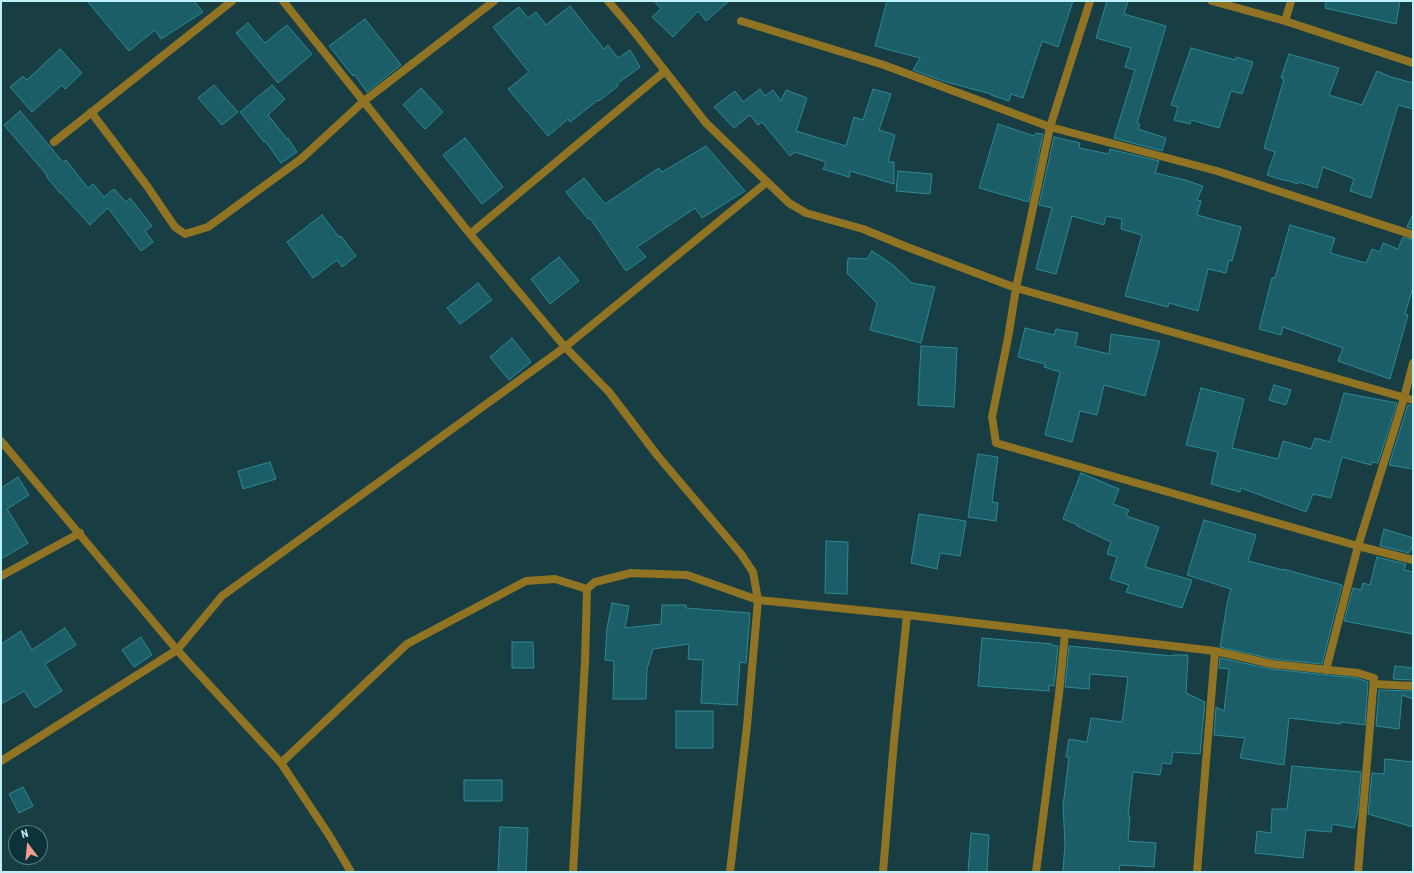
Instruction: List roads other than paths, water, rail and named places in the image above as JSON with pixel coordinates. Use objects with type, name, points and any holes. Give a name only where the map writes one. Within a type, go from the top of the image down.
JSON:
[{"type":"street","points":[[54,142],[232,1]]},
{"type":"street","points":[[283,1],[470,234],[565,347],[609,392],[657,455],[741,554],[753,572],[758,600],[746,733],[730,872]]},
{"type":"street","points":[[91,112],[147,186],[175,227],[185,234],[208,227],[301,159],[364,101],[494,1]]},
{"type":"street","points":[[608,1],[706,123],[789,203],[806,213],[863,229],[1016,288],[1413,400]]},
{"type":"street","points":[[1090,1],[1050,127],[1016,288],[1008,338],[992,417],[996,443],[1358,546],[1413,560]]},
{"type":"street","points":[[1212,1],[1285,21],[1413,63]]},
{"type":"street","points":[[1285,21],[1291,1]]},
{"type":"street","points":[[741,21],[884,65],[1050,127],[1217,171],[1413,235]]},
{"type":"street","points":[[470,234],[665,71]]},
{"type":"street","points":[[1,762],[177,650],[222,596],[565,347],[767,182]]},
{"type":"street","points":[[1326,670],[1358,546],[1404,398],[1413,364]]},
{"type":"street","points":[[1,441],[177,650],[281,763],[329,835],[351,872]]},
{"type":"street","points":[[1,576],[80,533]]},
{"type":"street","points":[[573,872],[585,662],[587,589],[595,582],[632,573],[687,575],[758,600],[907,614],[1214,651],[1272,664],[1358,673],[1374,678],[1358,872]]},
{"type":"street","points":[[281,763],[408,644],[526,581],[555,579],[587,589]]},
{"type":"street","points":[[883,872],[907,614]]},
{"type":"street","points":[[1036,872],[1059,694],[1065,633]]},
{"type":"street","points":[[1197,872],[1214,651]]},
{"type":"street","points":[[1374,684],[1413,686]]}]
